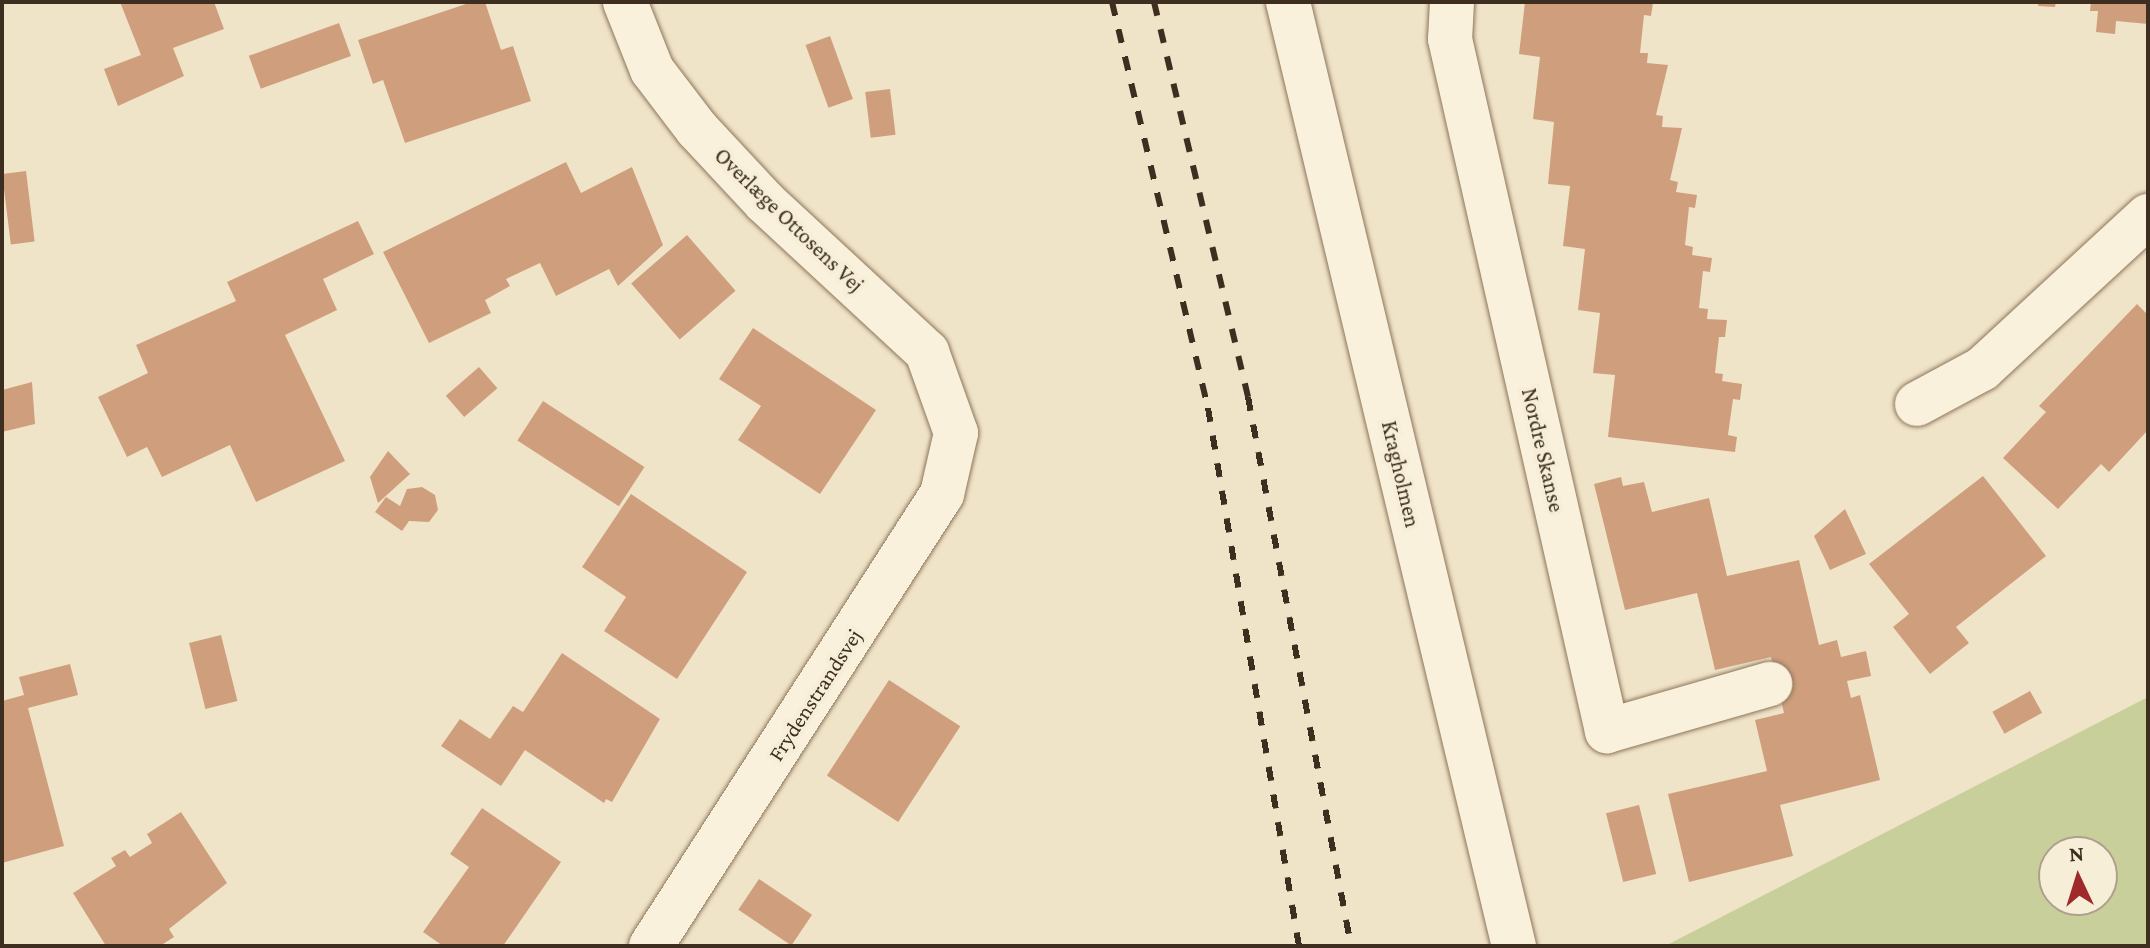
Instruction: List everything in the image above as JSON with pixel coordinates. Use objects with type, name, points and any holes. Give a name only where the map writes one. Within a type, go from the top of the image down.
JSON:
[{"type":"street","name":"Overlæge Ottosens Vej","points":[[625,2],[652,70],[697,129],[765,202],[927,352],[956,433]]},
{"type":"street","name":"Kragholmen","points":[[1288,2],[1514,946]]},
{"type":"street","name":"Nordre Skanse","points":[[1452,2],[1450,39],[1607,731],[1770,684]]},
{"type":"street","points":[[1917,404],[1982,369],[2148,216]]},
{"type":"street","name":"Frydenstrandsvej","points":[[651,946],[942,494],[956,433]]},
{"type":"green space","points":[[2148,697],[2148,946],[1665,946]]},
{"type":"building","points":[[120,2],[214,2],[224,29],[173,48],[184,76],[118,106],[104,69],[141,55]]},
{"type":"building","points":[[472,2],[485,2],[501,50],[513,46],[531,101],[405,143],[383,80],[373,84],[358,40]]},
{"type":"building","points":[[1525,2],[1653,3],[1651,16],[1644,15],[1640,53],[1648,53],[1647,63],[1668,65],[1656,115],[1663,116],[1662,127],[1682,128],[1670,180],[1678,182],[1676,192],[1697,195],[1695,208],[1689,207],[1685,245],[1693,247],[1692,255],[1712,258],[1710,272],[1703,271],[1699,308],[1708,309],[1707,319],[1727,320],[1725,337],[1719,337],[1715,373],[1723,374],[1722,381],[1742,384],[1740,400],[1733,399],[1728,435],[1737,437],[1735,452],[1608,437],[1615,375],[1593,373],[1600,313],[1578,310],[1585,249],[1563,246],[1570,186],[1548,184],[1554,122],[1533,119],[1540,57],[1519,54]]},
{"type":"building","points":[[2039,2],[2056,2],[2055,7],[2038,6]]},
{"type":"building","points":[[2091,2],[2148,2],[2148,24],[2116,21],[2115,34],[2096,32],[2098,11],[2090,11]]},
{"type":"building","points":[[339,23],[351,56],[261,89],[249,56]]},
{"type":"building","points":[[830,36],[853,99],[828,108],[806,45]]},
{"type":"building","points":[[890,89],[896,135],[871,138],[865,92]]},
{"type":"building","points":[[566,162],[581,193],[632,167],[663,245],[618,286],[609,269],[556,296],[540,263],[506,279],[510,286],[485,300],[491,313],[429,343],[383,252]]},
{"type":"building","points":[[26,171],[35,241],[11,244],[2,174]]},
{"type":"building","points":[[358,221],[374,254],[323,279],[337,310],[285,335],[345,461],[256,502],[230,445],[162,477],[147,447],[127,457],[98,397],[148,373],[136,345],[236,301],[227,282]]},
{"type":"building","points":[[687,235],[736,291],[680,339],[631,284]]},
{"type":"building","points":[[2137,304],[2148,315],[2148,430],[2109,472],[2101,464],[2058,509],[2003,458],[2046,412],[2039,406]]},
{"type":"building","points":[[753,328],[876,410],[820,494],[738,440],[761,406],[719,379]]},
{"type":"building","points":[[479,367],[497,388],[464,417],[446,396]]},
{"type":"building","points":[[32,382],[35,424],[2,432],[2,390]]},
{"type":"building","points":[[543,401],[644,467],[619,506],[517,440]]},
{"type":"building","points":[[388,451],[410,474],[378,503],[370,477]]},
{"type":"building","points":[[1983,476],[2046,556],[1956,627],[1969,643],[1930,674],[1893,627],[1909,614],[1869,564]]},
{"type":"building","points":[[1621,477],[1623,486],[1644,482],[1652,512],[1709,498],[1727,576],[1799,560],[1819,645],[1837,640],[1841,657],[1866,651],[1871,676],[1847,681],[1851,698],[1860,695],[1880,780],[1780,805],[1793,856],[1689,882],[1668,794],[1767,771],[1755,720],[1784,713],[1771,657],[1715,670],[1697,593],[1625,610],[1594,484]]},
{"type":"building","points":[[422,487],[435,495],[438,510],[429,522],[409,521],[402,531],[375,512],[386,497],[400,506],[407,489]]},
{"type":"building","points":[[631,494],[747,572],[677,679],[604,631],[626,597],[582,567]]},
{"type":"building","points":[[1845,509],[1866,554],[1830,570],[1814,536]]},
{"type":"building","points":[[221,635],[237,701],[205,709],[189,643]]},
{"type":"building","points":[[562,653],[660,719],[612,802],[606,799],[604,803],[525,750],[501,786],[441,746],[460,719],[490,739],[513,706],[523,712]]},
{"type":"building","points":[[70,664],[78,695],[28,708],[64,846],[2,863],[2,701],[24,695],[19,677]]},
{"type":"building","points":[[889,680],[960,726],[898,822],[827,776]]},
{"type":"building","points":[[2030,691],[2042,713],[2005,734],[1992,712]]},
{"type":"building","points":[[1639,805],[1656,874],[1623,882],[1606,813]]},
{"type":"building","points":[[482,808],[561,862],[503,946],[443,946],[423,932],[469,867],[450,854]]},
{"type":"building","points":[[181,812],[227,883],[169,929],[174,937],[160,946],[106,946],[73,893],[116,866],[111,858],[125,850],[130,857],[152,843],[147,834]]},
{"type":"building","points":[[759,879],[812,915],[791,945],[738,910]]},
{"type":"railway","points":[[1112,2],[1208,408],[1299,946]]},
{"type":"railway","points":[[1154,2],[1248,397],[1351,946]]}]
